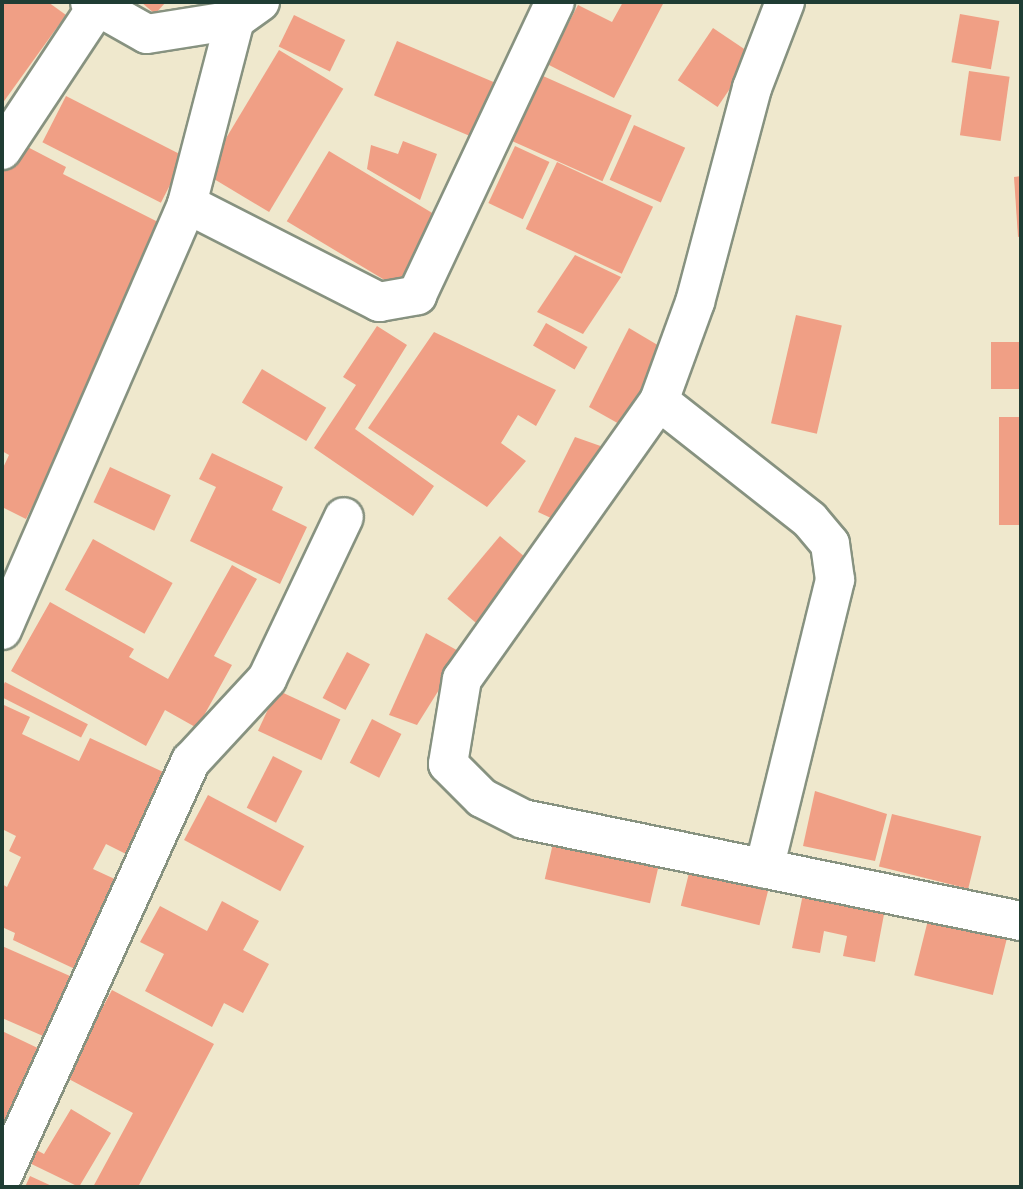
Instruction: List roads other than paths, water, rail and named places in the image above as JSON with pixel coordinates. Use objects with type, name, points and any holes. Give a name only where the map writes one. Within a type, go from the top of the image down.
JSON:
[{"type":"street","points":[[187,204],[379,302],[417,295],[555,2]]},
{"type":"street","points":[[785,2],[752,88],[695,303],[659,401],[462,680],[449,764],[482,797],[523,819],[1021,921]]},
{"type":"street","points":[[2,150],[93,5],[147,34],[248,11]]},
{"type":"street","points":[[2,631],[187,204],[248,11]]},
{"type":"street","points":[[659,401],[810,520],[830,544],[835,580],[764,869]]},
{"type":"street","points":[[2,1177],[191,761],[267,679],[344,517]]}]
